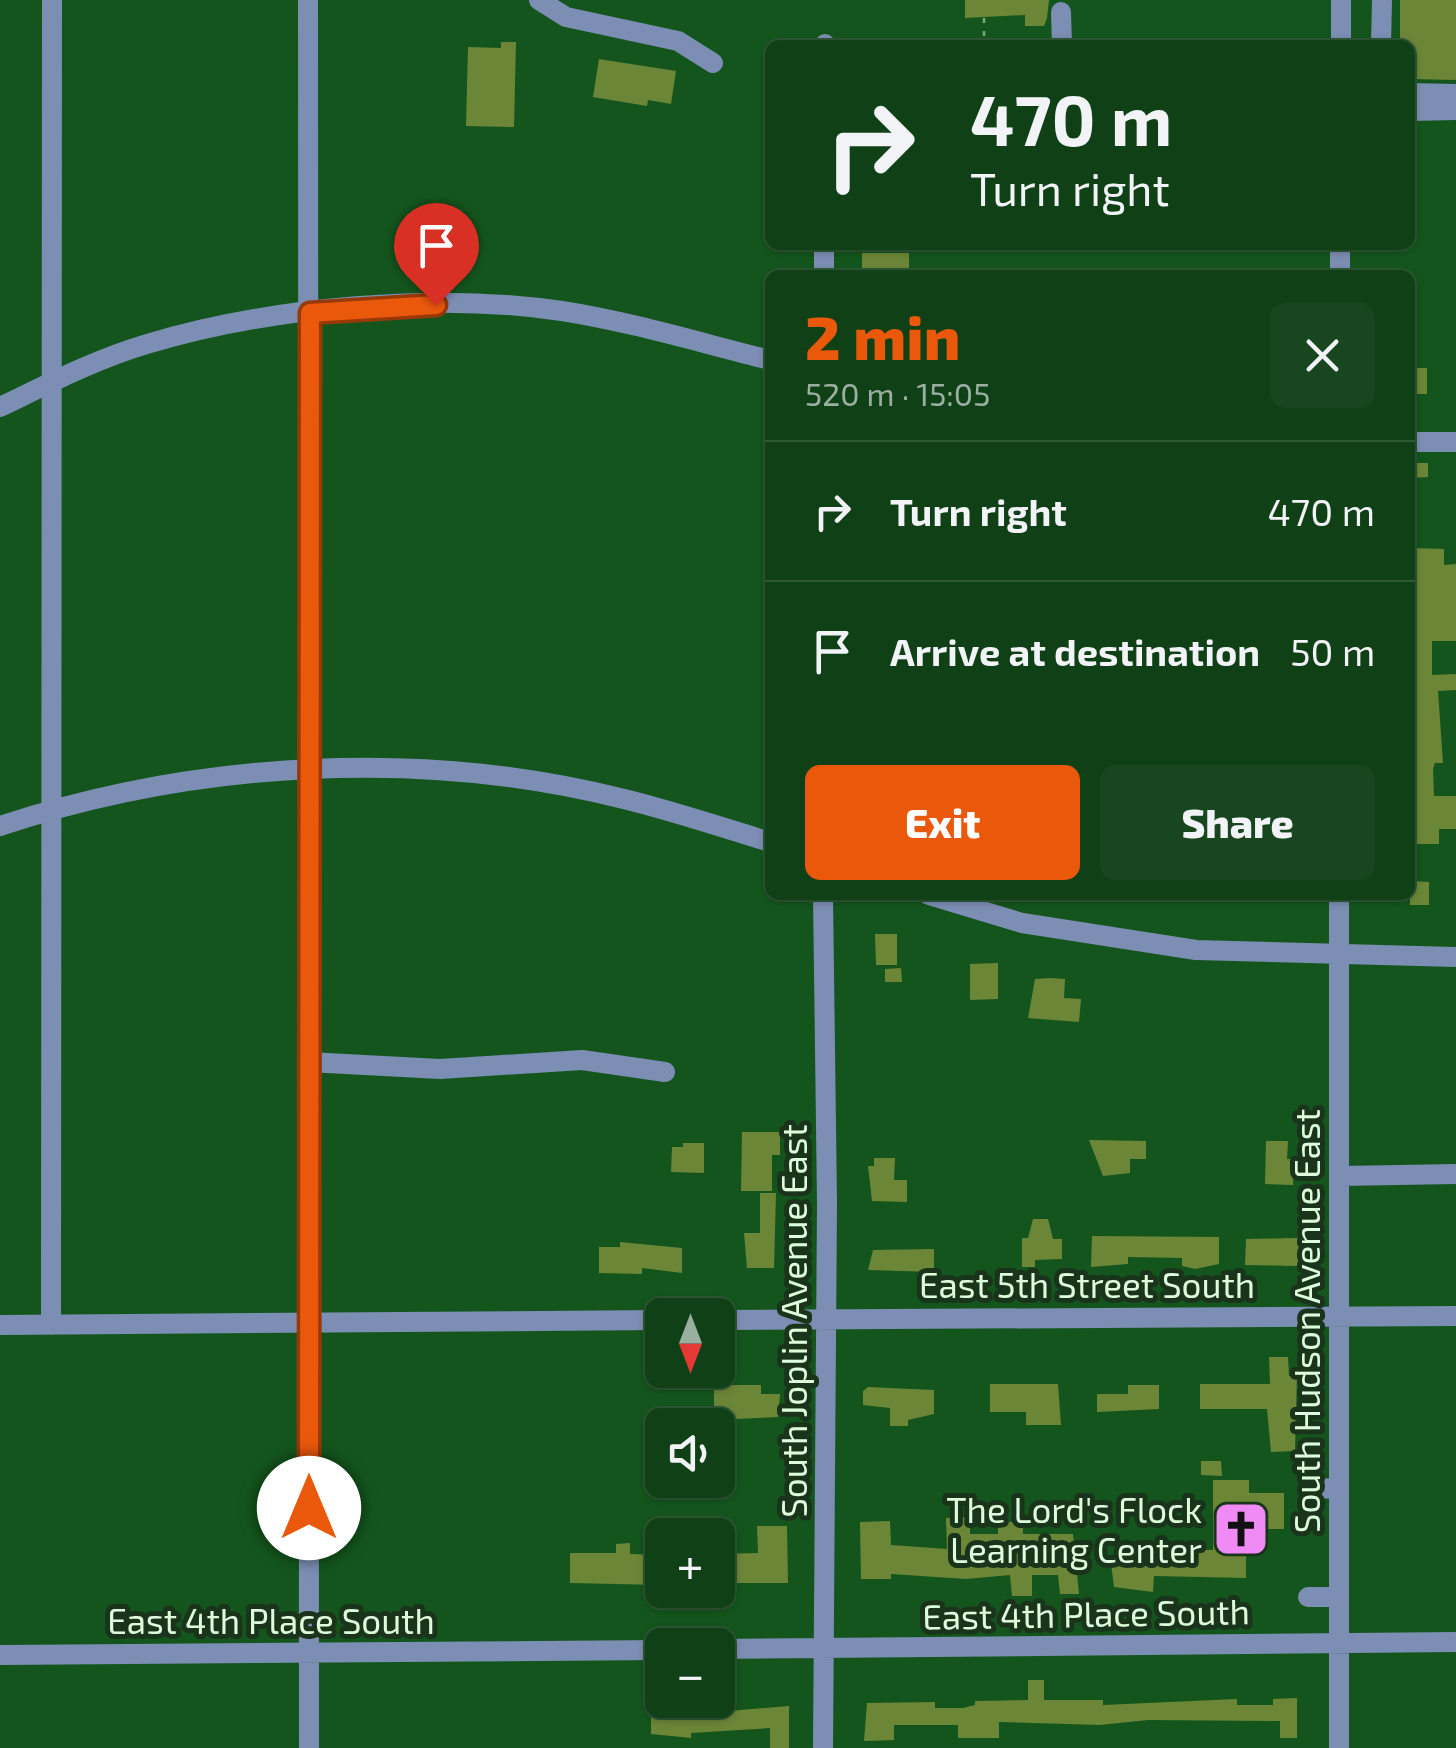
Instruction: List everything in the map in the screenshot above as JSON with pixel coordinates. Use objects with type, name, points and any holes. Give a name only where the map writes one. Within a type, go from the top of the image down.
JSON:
[{"type":"street","points":[[51,1325],[52,0]]},
{"type":"street","points":[[308,0],[309,1748]]},
{"type":"street","points":[[539,0],[566,18],[678,41],[713,63]]},
{"type":"street","points":[[1341,0],[1341,40]]},
{"type":"street","points":[[1381,40],[1382,0]]},
{"type":"street","points":[[1061,12],[1062,40]]},
{"type":"street","points":[[1415,93],[1456,94]]},
{"type":"street","points":[[1415,111],[1456,110]]},
{"type":"street","points":[[0,407],[145,344],[213,327],[310,313],[462,304],[562,311],[765,359]]},
{"type":"street","points":[[1415,442],[1456,442]]},
{"type":"street","points":[[0,826],[51,809],[243,774],[308,770],[448,772],[621,798],[765,841]]},
{"type":"street","name":"South Joplin Avenue East","points":[[823,900],[824,1748]]},
{"type":"street","points":[[945,900],[1022,924],[1196,950],[1456,957]]},
{"type":"street","name":"South Hudson Avenue East","points":[[1339,900],[1340,1748]]},
{"type":"street","points":[[308,1062],[440,1069],[582,1060],[665,1072]]},
{"type":"street","points":[[1340,1176],[1456,1174]]},
{"type":"street","name":"East 5th Street South","points":[[735,1320],[1456,1316]]},
{"type":"street","points":[[0,1325],[645,1320]]},
{"type":"street","points":[[1309,1489],[1339,1488]]},
{"type":"street","points":[[1308,1597],[1338,1597]]},
{"type":"street","name":"East 4th Place South","points":[[735,1649],[1456,1642]]},
{"type":"street","name":"East 4th Place South","points":[[0,1655],[645,1650]]},
{"type":"path","points":[[984,18],[984,40]]},
{"type":"building","points":[[965,0],[1049,0],[1044,26],[1025,26],[1025,15],[965,18]]},
{"type":"building","points":[[1400,0],[1456,0],[1456,80],[1415,79],[1415,40],[1400,40]]},
{"type":"building","points":[[501,42],[516,42],[514,127],[466,126],[468,47],[501,48]]},
{"type":"building","points":[[599,59],[676,71],[671,104],[648,100],[647,106],[593,97]]},
{"type":"building","points":[[862,253],[909,253],[909,270],[862,270]]},
{"type":"building","points":[[1415,368],[1427,368],[1427,394],[1415,394]]},
{"type":"building","points":[[1415,463],[1428,463],[1428,477],[1415,478]]},
{"type":"building","points":[[1415,548],[1444,549],[1444,565],[1456,564],[1456,641],[1432,641],[1432,675],[1456,674],[1456,690],[1438,691],[1443,763],[1435,763],[1433,769],[1434,796],[1456,796],[1456,829],[1439,829],[1439,844],[1415,844]]},
{"type":"building","points":[[1415,881],[1429,882],[1429,905],[1410,905],[1410,900],[1415,900]]},
{"type":"building","points":[[875,934],[897,934],[897,965],[876,965]]},
{"type":"building","points":[[998,963],[998,999],[970,1000],[970,964]]},
{"type":"building","points":[[901,968],[902,982],[885,982],[885,969]]},
{"type":"building","points":[[1035,979],[1065,979],[1064,998],[1081,999],[1079,1022],[1028,1018]]},
{"type":"building","points":[[742,1132],[780,1132],[780,1155],[772,1155],[772,1191],[741,1191]]},
{"type":"building","points":[[1089,1140],[1146,1141],[1146,1159],[1130,1159],[1130,1173],[1103,1176]]},
{"type":"building","points":[[1266,1141],[1288,1141],[1287,1159],[1293,1159],[1293,1185],[1265,1184]]},
{"type":"building","points":[[683,1143],[704,1143],[704,1173],[671,1172],[672,1147],[683,1147]]},
{"type":"building","points":[[874,1158],[895,1158],[894,1180],[907,1180],[907,1202],[872,1201],[868,1166],[874,1166]]},
{"type":"building","points":[[760,1193],[776,1193],[774,1268],[747,1268],[744,1233],[760,1233]]},
{"type":"building","points":[[1033,1219],[1048,1219],[1053,1239],[1062,1239],[1062,1259],[1035,1260],[1035,1267],[1022,1267],[1022,1238],[1028,1238]]},
{"type":"building","points":[[1092,1236],[1219,1237],[1219,1264],[1195,1269],[1182,1266],[1182,1258],[1128,1257],[1128,1264],[1091,1267]]},
{"type":"building","points":[[1300,1238],[1300,1266],[1245,1265],[1246,1239]]},
{"type":"building","points":[[620,1242],[682,1248],[682,1273],[642,1268],[642,1274],[599,1273],[599,1247],[620,1247]]},
{"type":"building","points":[[934,1249],[934,1272],[868,1270],[873,1250]]},
{"type":"building","points":[[1269,1357],[1288,1357],[1289,1376],[1297,1376],[1295,1451],[1271,1452],[1267,1409],[1200,1409],[1200,1384],[1270,1384]]},
{"type":"building","points":[[990,1384],[1058,1384],[1061,1425],[1026,1425],[1026,1412],[990,1412]]},
{"type":"building","points":[[761,1385],[761,1394],[780,1394],[778,1417],[735,1419],[735,1408],[714,1408],[714,1388]]},
{"type":"building","points":[[1128,1385],[1159,1385],[1159,1409],[1097,1412],[1097,1394],[1128,1394]]},
{"type":"building","points":[[868,1387],[934,1390],[934,1414],[908,1420],[908,1426],[890,1426],[890,1408],[863,1405],[863,1391]]},
{"type":"building","points":[[1201,1461],[1221,1461],[1222,1476],[1201,1475]]},
{"type":"building","points":[[1213,1480],[1249,1480],[1249,1493],[1284,1493],[1284,1529],[1254,1529],[1254,1534],[1246,1534],[1246,1578],[1154,1576],[1153,1592],[1114,1587],[1110,1555],[1171,1557],[1171,1549],[1213,1550]]},
{"type":"building","points":[[970,1517],[970,1534],[998,1534],[998,1522],[1023,1522],[1023,1534],[1073,1534],[1079,1594],[1060,1594],[1058,1575],[1032,1575],[1032,1596],[1012,1596],[1010,1575],[966,1579],[891,1574],[891,1579],[861,1579],[860,1522],[890,1521],[891,1545],[947,1549],[946,1518]]},
{"type":"building","points":[[757,1526],[787,1526],[788,1583],[735,1583],[735,1554],[758,1553]]},
{"type":"building","points":[[630,1543],[630,1554],[645,1554],[645,1585],[570,1583],[570,1553],[616,1553],[616,1544]]},
{"type":"building","points":[[1028,1680],[1044,1680],[1044,1700],[1103,1700],[1103,1705],[1237,1699],[1237,1705],[1273,1705],[1273,1699],[1297,1698],[1297,1738],[1280,1738],[1280,1721],[1148,1720],[1100,1725],[999,1722],[999,1738],[958,1738],[958,1725],[894,1725],[894,1740],[864,1741],[867,1703],[935,1702],[935,1708],[963,1708],[975,1705],[975,1701],[1028,1700]]},
{"type":"building","points":[[789,1706],[789,1748],[770,1748],[770,1728],[691,1733],[691,1738],[651,1734],[651,1718],[735,1718],[735,1710]]},
{"type":"place","name":"The Lord's Flock Learning Center","points":[[1241,1529]]},
{"type":"route","points":[[309,1508],[310,313],[436,305]]}]
